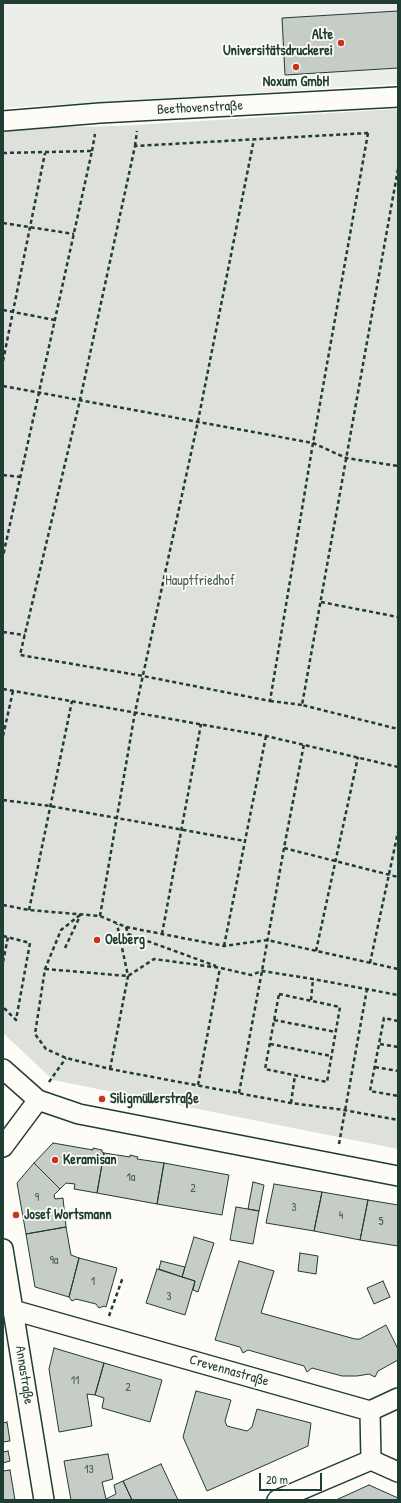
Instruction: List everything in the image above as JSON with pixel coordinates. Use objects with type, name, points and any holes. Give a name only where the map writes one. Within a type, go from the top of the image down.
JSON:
[{"type":"street","name":"Beethovenstraße","points":[[3,121],[100,113],[398,97]]},
{"type":"street","points":[[3,1069],[38,1100],[79,1114],[398,1176]]},
{"type":"street","points":[[6,1137],[38,1100]]},
{"type":"street","name":"Annastraße","points":[[3,1249],[44,1500]]},
{"type":"street","name":"Crevennastraße","points":[[13,1310],[370,1411]]},
{"type":"street","points":[[371,1460],[370,1411],[398,1398]]},
{"type":"street","points":[[277,1500],[371,1460],[398,1472]]},
{"type":"path","points":[[270,700],[313,443],[368,132],[135,146],[80,400],[26,635],[20,655],[143,676],[270,700],[302,705],[398,729]]},
{"type":"path","points":[[100,916],[143,676],[198,421],[254,139]]},
{"type":"path","points":[[3,153],[92,151],[3,556]]},
{"type":"path","points":[[3,361],[45,153]]},
{"type":"path","points":[[302,705],[398,169]]},
{"type":"path","points":[[3,223],[74,234]]},
{"type":"path","points":[[3,310],[55,320]]},
{"type":"path","points":[[3,386],[313,443],[346,458],[398,466]]},
{"type":"path","points":[[3,475],[21,477]]},
{"type":"path","points":[[3,533],[8,534]]},
{"type":"path","points":[[321,602],[398,616]]},
{"type":"path","points":[[3,632],[26,635]]},
{"type":"path","points":[[3,689],[266,736],[398,767]]},
{"type":"path","points":[[3,736],[13,691]]},
{"type":"path","points":[[29,910],[72,701]]},
{"type":"path","points":[[162,934],[201,724]]},
{"type":"path","points":[[224,946],[266,736]]},
{"type":"path","points":[[239,1094],[304,744]]},
{"type":"path","points":[[316,951],[358,757]]},
{"type":"path","points":[[3,800],[50,806],[182,831],[245,841]]},
{"type":"path","points":[[370,963],[398,832]]},
{"type":"path","points":[[284,848],[398,877]]},
{"type":"path","points":[[3,905],[29,910],[100,916],[126,927],[224,946],[267,940],[398,969]]},
{"type":"path","points":[[65,948],[80,915]]},
{"type":"path","points":[[80,915],[61,930],[45,969],[35,1034],[46,1048],[66,1058],[110,1069],[239,1094],[398,1120]]},
{"type":"path","points":[[110,1069],[128,976],[117,924]]},
{"type":"path","points":[[126,927],[128,934],[221,968]]},
{"type":"path","points":[[3,936],[30,943],[16,1020],[3,1007]]},
{"type":"path","points":[[3,962],[8,937]]},
{"type":"path","points":[[45,969],[128,976],[154,959],[221,968],[251,975],[262,971],[398,995]]},
{"type":"path","points":[[198,1085],[221,968]]},
{"type":"path","points":[[311,1000],[313,979]]},
{"type":"path","points":[[336,1164],[344,1110],[367,989]]},
{"type":"path","points":[[279,994],[311,1000],[340,1007],[327,1082],[265,1069],[279,994]]},
{"type":"path","points":[[398,1021],[384,1018],[370,1091],[398,1096]]},
{"type":"path","points":[[274,1020],[336,1032]]},
{"type":"path","points":[[270,1044],[331,1056]]},
{"type":"path","points":[[380,1044],[398,1047]]},
{"type":"path","points":[[38,1100],[66,1058]]},
{"type":"path","points":[[375,1067],[398,1071]]},
{"type":"path","points":[[291,1103],[295,1076]]},
{"type":"path","points":[[103,1335],[123,1277]]},
{"type":"shaded area","points":[[3,3],[398,3],[398,84],[3,108]]},
{"type":"green space","name":"Hauptfriedhof","points":[[398,109],[398,1149],[53,1080],[3,1033],[3,128],[118,126]]},
{"type":"building","name":"Alte Universitätsdruckerei","points":[[398,11],[398,68],[285,75],[282,18]]},
{"type":"building","points":[[53,1143],[93,1150],[93,1148],[102,1150],[104,1153],[97,1193],[74,1189],[75,1184],[66,1183],[60,1189],[34,1163]]},
{"type":"building","points":[[104,1153],[130,1157],[130,1155],[138,1157],[137,1159],[164,1163],[157,1204],[97,1193]]},
{"type":"building","points":[[34,1163],[60,1189],[54,1195],[55,1199],[63,1198],[66,1227],[26,1234],[17,1183]]},
{"type":"building","points":[[164,1163],[229,1175],[222,1215],[157,1204]]},
{"type":"building","points":[[253,1182],[264,1185],[259,1211],[248,1209]]},
{"type":"building","points":[[274,1184],[322,1192],[314,1231],[266,1223]]},
{"type":"building","points":[[322,1192],[368,1200],[360,1240],[314,1231]]},
{"type":"building","points":[[368,1200],[398,1205],[398,1246],[360,1240]]},
{"type":"building","points":[[236,1207],[259,1211],[253,1244],[230,1240]]},
{"type":"building","points":[[66,1227],[71,1255],[79,1258],[69,1297],[35,1287],[26,1234]]},
{"type":"building","points":[[194,1237],[214,1243],[198,1292],[193,1290],[195,1281],[182,1277]]},
{"type":"building","points":[[300,1253],[318,1256],[316,1274],[298,1271]]},
{"type":"building","points":[[79,1258],[117,1268],[106,1307],[104,1306],[99,1308],[96,1304],[76,1299],[72,1301],[69,1297]]},
{"type":"building","points":[[161,1261],[185,1267],[182,1277],[159,1269]]},
{"type":"building","points":[[239,1261],[274,1271],[261,1313],[355,1339],[360,1339],[386,1325],[398,1349],[398,1360],[378,1371],[375,1377],[369,1374],[342,1376],[312,1368],[307,1372],[304,1366],[248,1350],[243,1353],[240,1347],[215,1340]]},
{"type":"building","points":[[157,1269],[195,1281],[185,1315],[146,1303]]},
{"type":"building","points":[[383,1281],[390,1297],[374,1304],[367,1288]]},
{"type":"building","points":[[54,1348],[104,1363],[95,1395],[87,1394],[92,1426],[59,1432],[49,1369]]},
{"type":"building","points":[[104,1363],[162,1380],[150,1422],[102,1408],[104,1398],[95,1395]]},
{"type":"building","points":[[196,1391],[231,1400],[225,1421],[227,1426],[247,1431],[252,1427],[257,1409],[311,1423],[308,1446],[207,1491],[183,1437]]},
{"type":"building","points":[[7,1422],[10,1441],[3,1442],[3,1423]]},
{"type":"building","points":[[8,1451],[10,1461],[3,1463],[3,1452]]},
{"type":"building","points":[[108,1454],[113,1479],[102,1482],[106,1499],[116,1494],[114,1485],[123,1481],[132,1500],[71,1500],[64,1461]]},
{"type":"building","points":[[161,1464],[178,1500],[132,1500],[123,1481]]},
{"type":"building","points":[[10,1470],[15,1500],[3,1500],[3,1471]]},
{"type":"building","points":[[369,1485],[398,1498],[398,1500],[336,1500]]},
{"type":"place","name":"Alte Universitätsdruckerei","points":[[341,43]]},
{"type":"place","name":"Noxum GmbH","points":[[296,67]]},
{"type":"place","name":"Oelberg","points":[[97,940]]},
{"type":"place","name":"Siligmüllerstraße","points":[[102,1099]]},
{"type":"place","name":"Keramisan","points":[[55,1160]]},
{"type":"place","name":"Josef Wortsmann","points":[[16,1215]]}]
